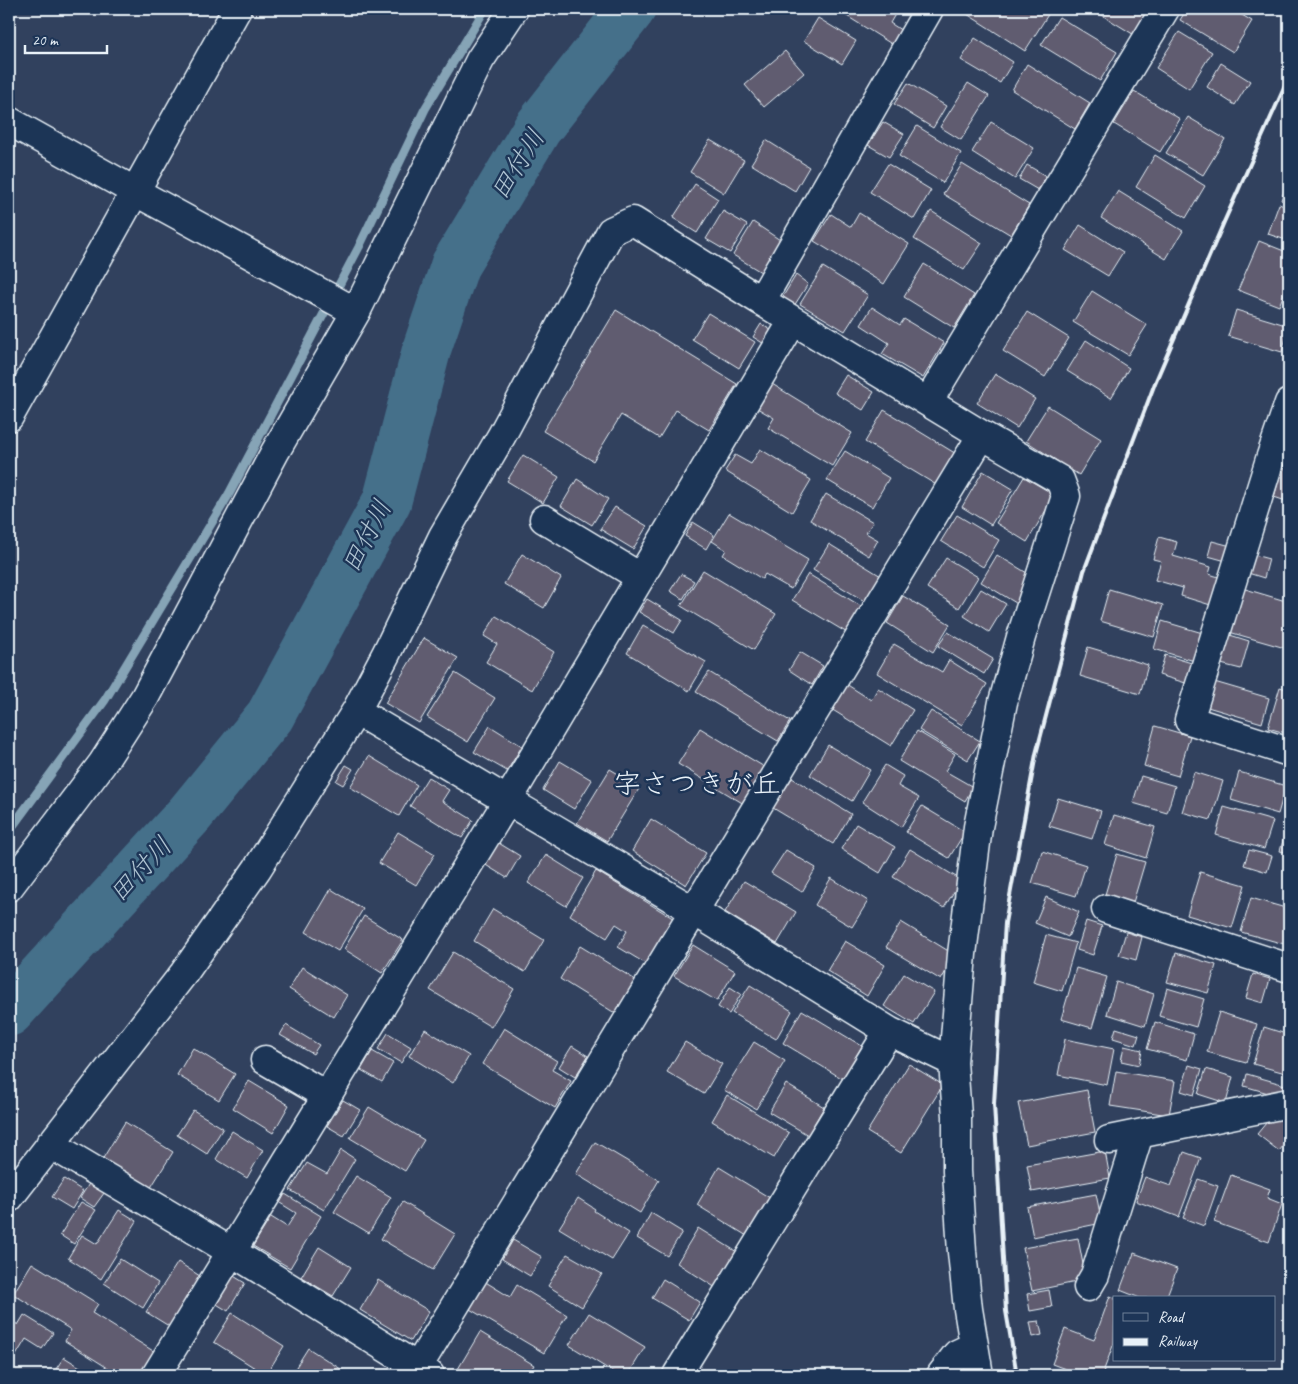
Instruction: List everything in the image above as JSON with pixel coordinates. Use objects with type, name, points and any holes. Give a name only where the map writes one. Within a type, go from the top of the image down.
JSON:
[{"type":"street","points":[[9,417],[237,9]]},
{"type":"street","points":[[9,887],[102,764],[145,697],[275,452],[356,312],[480,60],[514,9]]},
{"type":"street","points":[[761,301],[929,9]]},
{"type":"street","points":[[928,402],[1165,9]]},
{"type":"street","points":[[9,121],[356,312]]},
{"type":"street","points":[[9,1198],[184,973],[256,869],[356,711],[443,536],[502,435],[611,231],[633,221],[793,321],[1060,480],[1066,496],[1021,637],[1003,702],[978,827],[962,954],[953,1062],[957,1116],[957,1171],[962,1252],[979,1375]]},
{"type":"street","points":[[156,1375],[508,800],[793,321]]},
{"type":"street","points":[[1289,403],[1189,720],[1289,752]]},
{"type":"street","points":[[50,1144],[232,1252],[420,1373],[694,911],[982,435]]},
{"type":"street","points":[[544,518],[640,577]]},
{"type":"street","points":[[356,711],[694,911],[889,1031],[953,1062]]},
{"type":"street","points":[[1106,908],[1289,968]]},
{"type":"street","points":[[677,1375],[889,1031]]},
{"type":"street","points":[[265,1060],[327,1096]]},
{"type":"street","points":[[1109,1140],[1289,1103]]},
{"type":"street","points":[[1088,1287],[1096,1275],[1139,1134]]},
{"type":"street","points":[[941,1375],[957,1354],[974,1346]]},
{"type":"building","points":[[844,9],[893,9],[897,11],[890,23],[907,34],[898,48],[842,13]]},
{"type":"building","points":[[970,9],[1042,9],[1049,13],[1025,51],[967,14]]},
{"type":"building","points":[[1092,9],[1153,9],[1136,36]]},
{"type":"building","points":[[1187,9],[1232,9],[1252,21],[1233,52],[1180,20]]},
{"type":"building","points":[[1059,17],[1117,52],[1100,81],[1041,45]]},
{"type":"building","points":[[818,18],[856,41],[842,64],[804,41]]},
{"type":"building","points":[[1179,32],[1212,52],[1189,89],[1156,68]]},
{"type":"building","points":[[975,38],[1013,62],[1000,83],[961,60]]},
{"type":"building","points":[[785,51],[804,73],[764,107],[745,85]]},
{"type":"building","points":[[1221,63],[1250,81],[1235,105],[1207,87]]},
{"type":"building","points":[[1027,64],[1090,103],[1075,129],[1012,90]]},
{"type":"building","points":[[908,83],[946,106],[933,128],[894,104]]},
{"type":"building","points":[[968,83],[989,96],[961,140],[940,127]]},
{"type":"building","points":[[1134,91],[1180,119],[1160,152],[1114,124]]},
{"type":"building","points":[[1188,117],[1225,139],[1203,175],[1166,153]]},
{"type":"building","points":[[883,122],[904,134],[889,157],[868,145]]},
{"type":"building","points":[[991,122],[1034,148],[1015,179],[972,152]]},
{"type":"building","points":[[917,126],[961,153],[943,183],[899,156]]},
{"type":"building","points":[[710,140],[744,160],[724,193],[690,172]]},
{"type":"building","points":[[766,140],[809,167],[795,191],[751,164]]},
{"type":"building","points":[[1155,155],[1205,186],[1186,218],[1136,187]]},
{"type":"building","points":[[888,164],[931,190],[914,219],[870,192]]},
{"type":"building","points":[[962,164],[1029,205],[1011,235],[943,194]]},
{"type":"building","points":[[1027,165],[1046,176],[1038,190],[1019,179]]},
{"type":"building","points":[[1289,176],[1289,203],[1281,200]]},
{"type":"building","points":[[695,184],[718,199],[697,233],[673,218]]},
{"type":"building","points":[[1118,191],[1183,231],[1166,259],[1101,218]]},
{"type":"building","points":[[1279,204],[1289,208],[1289,241],[1268,234]]},
{"type":"building","points":[[723,211],[747,225],[730,253],[706,239]]},
{"type":"building","points":[[931,211],[982,243],[964,270],[914,239]]},
{"type":"building","points":[[859,213],[909,244],[884,284],[814,241],[831,214],[851,227]]},
{"type":"building","points":[[753,222],[780,240],[761,272],[733,255]]},
{"type":"building","points":[[1080,225],[1123,252],[1108,276],[1065,250]]},
{"type":"building","points":[[1259,241],[1289,253],[1289,281],[1279,306],[1238,290]]},
{"type":"building","points":[[924,264],[974,295],[954,328],[904,297]]},
{"type":"building","points":[[823,267],[868,295],[845,331],[800,304]]},
{"type":"building","points":[[796,275],[808,284],[794,306],[782,298]]},
{"type":"building","points":[[1092,291],[1147,325],[1128,355],[1073,322]]},
{"type":"building","points":[[872,307],[900,325],[904,319],[944,343],[923,378],[882,354],[889,343],[861,325]]},
{"type":"building","points":[[616,310],[737,384],[709,430],[676,410],[659,438],[621,415],[593,461],[543,431]]},
{"type":"building","points":[[1236,310],[1289,326],[1282,352],[1228,336]]},
{"type":"building","points":[[1027,312],[1069,338],[1045,377],[1003,351]]},
{"type":"building","points":[[708,313],[755,342],[739,368],[692,339]]},
{"type":"building","points":[[761,324],[774,332],[766,345],[753,337]]},
{"type":"building","points":[[1086,340],[1129,368],[1111,398],[1067,371]]},
{"type":"building","points":[[995,374],[1035,399],[1017,428],[977,403]]},
{"type":"building","points":[[846,375],[874,392],[863,410],[835,393]]},
{"type":"building","points":[[772,384],[852,433],[832,466],[768,428],[774,418],[757,408]]},
{"type":"building","points":[[1048,406],[1101,439],[1079,475],[1026,441]]},
{"type":"building","points":[[884,410],[958,455],[938,486],[865,442]]},
{"type":"building","points":[[760,449],[811,480],[792,512],[725,471],[735,455],[751,464]]},
{"type":"building","points":[[845,451],[889,478],[872,507],[827,480]]},
{"type":"building","points":[[523,455],[559,477],[543,503],[507,481]]},
{"type":"building","points":[[1282,468],[1289,470],[1289,502],[1274,497]]},
{"type":"building","points":[[983,471],[1013,489],[991,525],[962,507]]},
{"type":"building","points":[[1024,477],[1055,495],[1027,542],[996,523]]},
{"type":"building","points":[[577,479],[608,499],[592,525],[561,506]]},
{"type":"building","points":[[826,494],[873,522],[866,533],[878,540],[869,556],[810,520]]},
{"type":"building","points":[[615,507],[647,526],[633,549],[600,529]]},
{"type":"building","points":[[729,513],[808,560],[791,589],[765,574],[762,579],[723,555],[726,550],[712,541]]},
{"type":"building","points":[[957,515],[999,540],[983,567],[941,541]]},
{"type":"building","points":[[693,522],[714,535],[706,549],[685,536]]},
{"type":"building","points":[[1159,537],[1177,542],[1173,556],[1211,567],[1209,574],[1222,578],[1214,606],[1181,596],[1183,588],[1155,580],[1161,561],[1153,559]]},
{"type":"building","points":[[1212,541],[1231,546],[1226,561],[1208,556]]},
{"type":"building","points":[[829,544],[881,576],[866,602],[813,570]]},
{"type":"building","points":[[522,554],[561,578],[544,608],[504,584]]},
{"type":"building","points":[[997,555],[1032,576],[1016,603],[981,582]]},
{"type":"building","points":[[1254,555],[1269,559],[1264,578],[1248,573]]},
{"type":"building","points":[[946,558],[978,577],[959,608],[927,588]]},
{"type":"building","points":[[703,570],[776,614],[754,650],[681,606]]},
{"type":"building","points":[[681,574],[694,581],[683,599],[670,591]]},
{"type":"building","points":[[808,574],[864,608],[849,634],[792,600]]},
{"type":"building","points":[[1242,588],[1289,602],[1289,635],[1285,648],[1229,632]]},
{"type":"building","points":[[981,589],[1006,604],[989,632],[964,616]]},
{"type":"building","points":[[1109,589],[1163,605],[1154,637],[1100,621]]},
{"type":"building","points":[[903,596],[950,624],[933,652],[887,623]]},
{"type":"building","points":[[647,599],[682,620],[674,633],[639,612]]},
{"type":"building","points":[[496,616],[554,652],[532,690],[486,662],[497,644],[484,636]]},
{"type":"building","points":[[1162,621],[1206,634],[1198,662],[1154,649]]},
{"type":"building","points":[[643,625],[706,662],[689,691],[627,653]]},
{"type":"building","points":[[948,632],[993,659],[984,674],[938,646]]},
{"type":"building","points":[[1230,635],[1249,641],[1241,669],[1221,664]]},
{"type":"building","points":[[424,638],[458,658],[419,723],[385,703]]},
{"type":"building","points":[[894,644],[942,672],[949,660],[987,684],[962,725],[877,673]]},
{"type":"building","points":[[1088,647],[1148,665],[1140,694],[1080,676]]},
{"type":"building","points":[[800,652],[823,666],[812,685],[789,670]]},
{"type":"building","points":[[1165,655],[1195,664],[1189,684],[1159,675]]},
{"type":"building","points":[[709,672],[790,721],[778,741],[696,692]]},
{"type":"building","points":[[455,673],[495,698],[468,742],[427,717]]},
{"type":"building","points":[[1211,681],[1269,698],[1262,723],[1204,706]]},
{"type":"building","points":[[846,684],[871,700],[878,688],[913,710],[891,746],[831,709]]},
{"type":"building","points":[[1280,687],[1289,690],[1289,734],[1268,728]]},
{"type":"building","points":[[931,711],[980,741],[968,760],[919,730]]},
{"type":"building","points":[[490,726],[522,746],[507,771],[474,752]]},
{"type":"building","points":[[1155,726],[1190,736],[1178,776],[1144,766]]},
{"type":"building","points":[[700,728],[766,768],[744,804],[678,764]]},
{"type":"building","points":[[917,731],[955,754],[945,771],[973,787],[965,801],[899,761]]},
{"type":"building","points":[[828,745],[870,770],[852,801],[810,775]]},
{"type":"building","points":[[369,756],[417,785],[399,816],[350,787]]},
{"type":"building","points":[[560,761],[592,780],[574,809],[543,790]]},
{"type":"building","points":[[346,765],[353,769],[343,785],[336,781]]},
{"type":"building","points":[[885,765],[903,776],[898,786],[919,798],[901,827],[862,802]]},
{"type":"building","points":[[610,769],[640,787],[607,841],[577,823]]},
{"type":"building","points":[[1194,772],[1223,781],[1211,820],[1182,812]]},
{"type":"building","points":[[1239,772],[1286,786],[1278,814],[1231,800]]},
{"type":"building","points":[[1141,776],[1175,786],[1167,813],[1133,803]]},
{"type":"building","points":[[428,777],[449,790],[442,801],[473,820],[462,838],[410,806]]},
{"type":"building","points":[[792,778],[851,814],[833,844],[773,808]]},
{"type":"building","points":[[1058,798],[1101,811],[1092,839],[1049,826]]},
{"type":"building","points":[[922,806],[965,832],[949,858],[906,832]]},
{"type":"building","points":[[1224,807],[1273,821],[1264,849],[1216,835]]},
{"type":"building","points":[[1114,815],[1155,827],[1146,858],[1105,845]]},
{"type":"building","points":[[651,819],[706,853],[686,885],[632,851]]},
{"type":"building","points":[[1289,820],[1289,853],[1280,851]]},
{"type":"building","points":[[856,824],[895,847],[880,873],[841,849]]},
{"type":"building","points":[[398,832],[435,854],[416,885],[379,863]]},
{"type":"building","points":[[497,842],[520,856],[507,878],[484,864]]},
{"type":"building","points":[[910,849],[961,880],[944,908],[893,877]]},
{"type":"building","points":[[786,850],[816,868],[802,892],[771,873]]},
{"type":"building","points":[[1249,850],[1272,856],[1267,872],[1244,865]]},
{"type":"building","points":[[1042,851],[1086,865],[1076,896],[1032,883]]},
{"type":"building","points":[[1117,854],[1145,862],[1132,906],[1104,898]]},
{"type":"building","points":[[546,855],[583,878],[566,906],[528,883]]},
{"type":"building","points":[[596,871],[676,920],[648,965],[618,947],[627,931],[616,924],[607,938],[570,915]]},
{"type":"building","points":[[1200,872],[1245,885],[1232,928],[1187,915]]},
{"type":"building","points":[[831,878],[868,901],[852,927],[815,905]]},
{"type":"building","points":[[744,881],[796,912],[777,944],[725,912]]},
{"type":"building","points":[[331,889],[363,909],[338,951],[306,932]]},
{"type":"building","points":[[1046,897],[1079,912],[1068,937],[1035,923]]},
{"type":"building","points":[[1251,898],[1289,909],[1288,945],[1241,932]]},
{"type":"building","points":[[493,909],[544,940],[525,972],[474,941]]},
{"type":"building","points":[[364,916],[403,940],[382,973],[344,949]]},
{"type":"building","points":[[1086,921],[1102,926],[1093,955],[1077,950]]},
{"type":"building","points":[[901,922],[955,955],[941,980],[886,947]]},
{"type":"building","points":[[1126,932],[1142,937],[1136,960],[1119,955]]},
{"type":"building","points":[[1046,935],[1076,943],[1062,991],[1033,982]]},
{"type":"building","points":[[845,941],[885,965],[867,996],[827,971]]},
{"type":"building","points":[[693,945],[735,971],[717,1001],[674,976]]},
{"type":"building","points":[[580,946],[639,982],[618,1015],[560,979]]},
{"type":"building","points":[[453,952],[514,989],[491,1027],[430,990]]},
{"type":"building","points":[[1176,953],[1216,965],[1208,993],[1167,982]]},
{"type":"building","points":[[302,967],[347,995],[334,1017],[289,989]]},
{"type":"building","points":[[1076,968],[1107,977],[1092,1028],[1061,1019]]},
{"type":"building","points":[[904,974],[934,992],[914,1024],[884,1006]]},
{"type":"building","points":[[1253,974],[1270,979],[1263,1003],[1246,998]]},
{"type":"building","points":[[1116,982],[1154,994],[1145,1026],[1107,1014]]},
{"type":"building","points":[[750,985],[792,1011],[776,1039],[732,1013]]},
{"type":"building","points":[[730,987],[741,994],[729,1014],[718,1007]]},
{"type":"building","points":[[1167,988],[1204,999],[1196,1027],[1159,1016]]},
{"type":"building","points":[[802,1010],[862,1046],[843,1079],[783,1043]]},
{"type":"building","points":[[1219,1012],[1257,1024],[1246,1063],[1207,1052]]},
{"type":"building","points":[[1155,1022],[1194,1034],[1187,1060],[1147,1049]]},
{"type":"building","points":[[286,1025],[319,1045],[313,1054],[280,1035]]},
{"type":"building","points":[[1264,1027],[1289,1035],[1289,1074],[1253,1064]]},
{"type":"building","points":[[504,1028],[557,1061],[552,1070],[571,1081],[555,1108],[482,1064]]},
{"type":"building","points":[[1116,1028],[1139,1035],[1136,1045],[1113,1038]]},
{"type":"building","points":[[425,1029],[469,1056],[453,1083],[409,1056]]},
{"type":"building","points":[[388,1033],[411,1047],[401,1063],[378,1049]]},
{"type":"building","points":[[1065,1039],[1114,1049],[1107,1085],[1058,1075]]},
{"type":"building","points":[[685,1042],[722,1064],[704,1094],[667,1072]]},
{"type":"building","points":[[754,1042],[785,1061],[756,1109],[724,1090]]},
{"type":"building","points":[[572,1046],[588,1056],[575,1077],[559,1067]]},
{"type":"building","points":[[1124,1046],[1142,1050],[1139,1065],[1121,1061]]},
{"type":"building","points":[[193,1048],[235,1074],[219,1100],[177,1075]]},
{"type":"building","points":[[372,1051],[393,1063],[382,1082],[361,1070]]},
{"type":"building","points":[[909,1064],[943,1085],[901,1153],[867,1132]]},
{"type":"building","points":[[1189,1065],[1202,1069],[1194,1095],[1181,1091]]},
{"type":"building","points":[[1206,1069],[1233,1077],[1226,1103],[1198,1094]]},
{"type":"building","points":[[1116,1071],[1175,1081],[1169,1115],[1110,1106]]},
{"type":"building","points":[[1247,1074],[1285,1085],[1282,1097],[1244,1086]]},
{"type":"building","points":[[249,1081],[289,1105],[273,1133],[233,1108]]},
{"type":"building","points":[[786,1084],[824,1107],[808,1135],[769,1112]]},
{"type":"building","points":[[1087,1090],[1095,1132],[1027,1145],[1018,1103]]},
{"type":"building","points":[[727,1095],[789,1133],[774,1158],[712,1121]]},
{"type":"building","points":[[343,1100],[360,1110],[344,1136],[327,1126]]},
{"type":"building","points":[[369,1107],[424,1140],[405,1171],[350,1138]]},
{"type":"building","points":[[193,1110],[223,1128],[207,1154],[177,1135]]},
{"type":"building","points":[[1276,1111],[1289,1121],[1289,1139],[1279,1151],[1257,1134]]},
{"type":"building","points":[[125,1122],[173,1152],[150,1189],[102,1160]]},
{"type":"building","points":[[232,1131],[263,1150],[247,1178],[216,1159]]},
{"type":"building","points":[[595,1142],[659,1180],[640,1213],[576,1174]]},
{"type":"building","points":[[341,1150],[355,1159],[324,1210],[290,1190],[307,1163],[327,1174]]},
{"type":"building","points":[[1105,1151],[1110,1178],[1032,1192],[1027,1165]]},
{"type":"building","points":[[1184,1152],[1201,1158],[1179,1217],[1136,1201],[1145,1177],[1171,1186]]},
{"type":"building","points":[[719,1167],[770,1198],[747,1236],[697,1205]]},
{"type":"building","points":[[1231,1175],[1270,1189],[1267,1198],[1282,1204],[1269,1242],[1214,1222]]},
{"type":"building","points":[[356,1176],[391,1197],[369,1233],[334,1212]]},
{"type":"building","points":[[64,1179],[83,1191],[72,1209],[52,1197]]},
{"type":"building","points":[[92,1179],[107,1189],[94,1207],[80,1198]]},
{"type":"building","points":[[1198,1179],[1218,1186],[1204,1226],[1183,1218]]},
{"type":"building","points":[[285,1194],[321,1216],[290,1268],[253,1246],[271,1217],[287,1227],[296,1213],[280,1203]]},
{"type":"building","points":[[1096,1194],[1102,1223],[1033,1237],[1027,1207]]},
{"type":"building","points":[[578,1198],[595,1209],[594,1211],[629,1233],[612,1260],[559,1228]]},
{"type":"building","points":[[81,1202],[96,1210],[74,1244],[60,1235]]},
{"type":"building","points":[[403,1202],[455,1234],[433,1270],[381,1239]]},
{"type":"building","points":[[119,1210],[137,1221],[101,1279],[68,1258],[82,1235],[97,1244]]},
{"type":"building","points":[[651,1213],[682,1232],[667,1256],[637,1238]]},
{"type":"building","points":[[698,1228],[737,1252],[716,1288],[677,1263]]},
{"type":"building","points":[[1078,1238],[1086,1280],[1032,1291],[1023,1248]]},
{"type":"building","points":[[513,1240],[542,1257],[530,1276],[502,1259]]},
{"type":"building","points":[[319,1247],[351,1267],[333,1296],[301,1277]]},
{"type":"building","points":[[1134,1253],[1177,1269],[1167,1296],[1135,1296],[1120,1290]]},
{"type":"building","points":[[567,1254],[602,1274],[582,1307],[548,1286]]},
{"type":"building","points":[[120,1259],[158,1283],[143,1308],[104,1283]]},
{"type":"building","points":[[178,1262],[203,1278],[172,1328],[146,1312]]},
{"type":"building","points":[[32,1263],[98,1304],[92,1313],[158,1354],[145,1375],[119,1375],[65,1341],[71,1330],[13,1294]]},
{"type":"building","points":[[232,1275],[245,1283],[228,1311],[215,1303]]},
{"type":"building","points":[[663,1279],[700,1302],[689,1320],[652,1298]]},
{"type":"building","points":[[378,1280],[429,1311],[411,1341],[360,1310]]},
{"type":"building","points":[[484,1281],[510,1297],[517,1285],[567,1315],[544,1353],[468,1308]]},
{"type":"building","points":[[1049,1290],[1052,1307],[1030,1311],[1027,1294]]},
{"type":"building","points":[[1110,1296],[1113,1297],[1113,1346],[1102,1375],[1081,1375],[1052,1364],[1065,1329],[1094,1340]]},
{"type":"building","points":[[232,1313],[284,1346],[266,1375],[214,1342]]},
{"type":"building","points":[[589,1313],[645,1347],[628,1375],[618,1375],[569,1345]]},
{"type":"building","points":[[24,1315],[53,1333],[42,1349],[26,1339],[9,1367],[9,1319],[18,1325]]},
{"type":"building","points":[[1039,1321],[1042,1335],[1033,1337],[1030,1322]]},
{"type":"building","points":[[480,1332],[534,1365],[528,1375],[468,1375],[458,1369]]},
{"type":"building","points":[[308,1348],[347,1373],[346,1375],[291,1375]]},
{"type":"building","points":[[64,1357],[93,1375],[52,1375]]},
{"type":"waterway","points":[[9,831],[105,700],[229,494],[359,247],[425,109],[485,9]]},
{"type":"waterway","name":"田付川","points":[[9,1012],[190,814],[270,716],[387,501],[427,348],[455,265],[537,129],[631,9]]},
{"type":"railway","points":[[1017,1375],[1006,1311],[994,1104],[1005,923],[1036,754],[1084,571],[1155,383],[1289,77]]},
{"type":"district","name":"字さつきが丘","points":[[697,783]]}]
